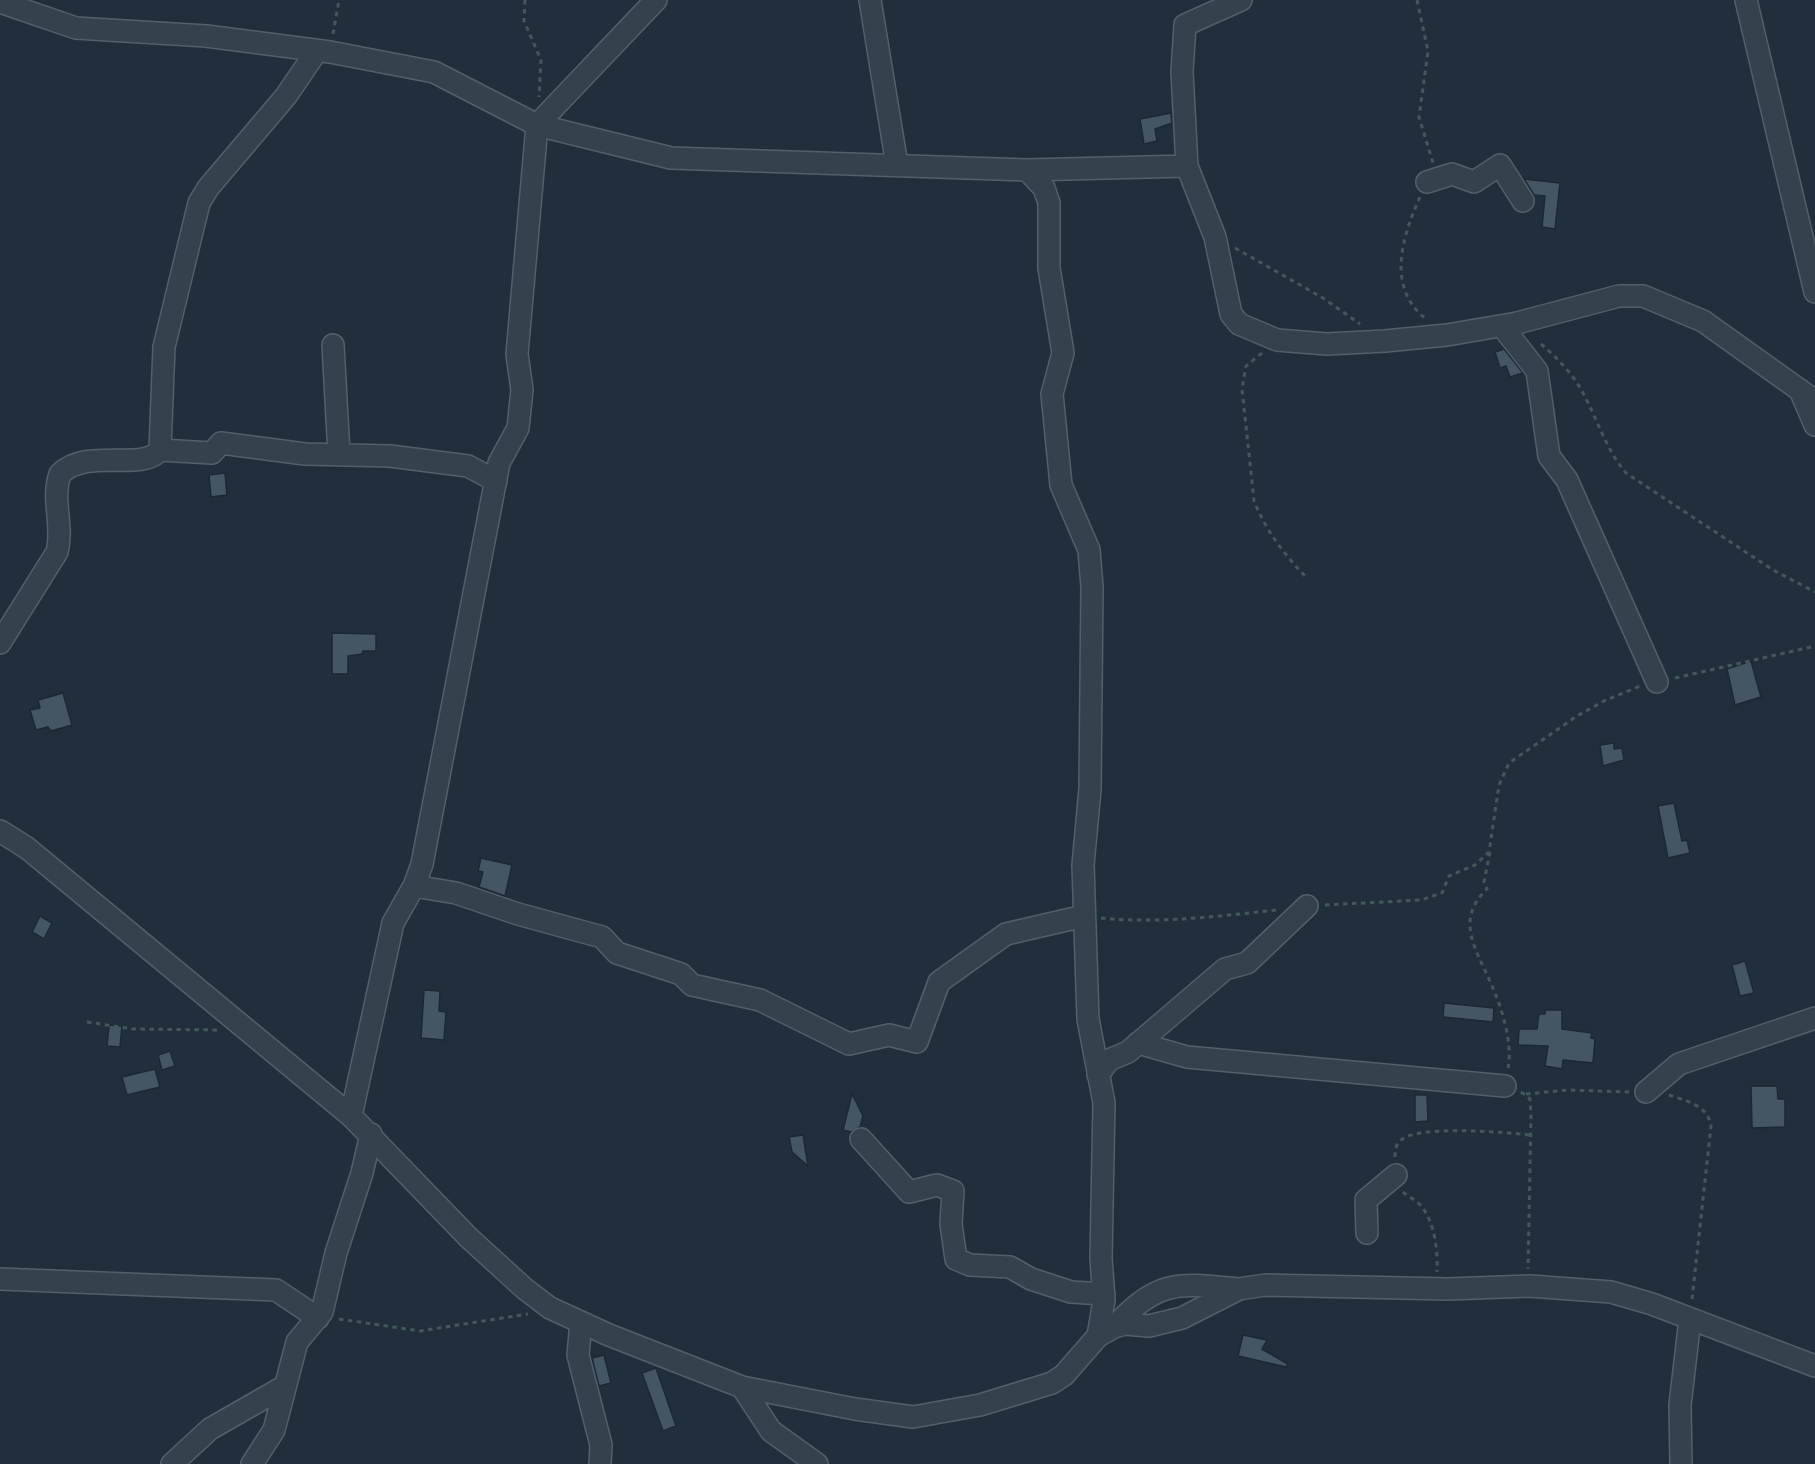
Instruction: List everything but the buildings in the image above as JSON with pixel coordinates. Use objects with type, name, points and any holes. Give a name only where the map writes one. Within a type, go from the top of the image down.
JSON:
[{"type":"street","points":[[351,1116],[393,923],[414,886],[422,864],[501,458],[516,436],[522,399],[517,354],[537,125],[656,0]]},
{"type":"street","points":[[870,0],[897,165]]},
{"type":"street","points":[[1241,0],[1185,25],[1182,72],[1187,166],[1215,237],[1224,290],[1231,314],[1239,324],[1277,340],[1327,344],[1385,341],[1447,335],[1509,324],[1619,296],[1643,296],[1703,321],[1807,395],[1815,425]]},
{"type":"street","points":[[1746,0],[1815,292]]},
{"type":"street","points":[[0,2],[76,28],[206,36],[323,52],[434,72],[537,125],[671,158],[1027,170],[1187,166]]},
{"type":"street","points":[[160,450],[164,347],[199,203],[208,188],[323,52]]},
{"type":"street","points":[[1426,182],[1452,174],[1474,182],[1500,165],[1523,201]]},
{"type":"street","points":[[1027,170],[1044,188],[1049,203],[1049,268],[1063,353],[1052,394],[1060,473],[1063,493],[1082,529],[1089,550],[1091,578],[1090,789],[1083,865],[1084,916],[1088,1019],[1104,1103],[1101,1258],[1106,1331]]},
{"type":"street","points":[[1509,324],[1537,371],[1549,456],[1567,480],[1657,682]]},
{"type":"street","points":[[333,345],[339,454]]},
{"type":"street","points":[[0,643],[57,552],[60,540],[55,499],[60,474],[80,463],[107,459],[145,460],[160,450],[212,453],[221,443],[294,453],[390,456],[468,466],[496,481]]},
{"type":"street","points":[[0,831],[27,848],[351,1116],[469,1238],[550,1308],[742,1387],[855,1409],[914,1417],[980,1405],[1052,1383],[1064,1375],[1106,1331],[1140,1301],[1184,1284],[1239,1289],[1265,1285],[1437,1288],[1530,1286],[1611,1292],[1652,1304],[1815,1365]]},
{"type":"street","points":[[0,843],[27,848]]},
{"type":"street","points":[[414,886],[456,892],[518,914],[602,937],[617,953],[635,957],[681,974],[692,985],[760,1000],[849,1044],[889,1035],[917,1042],[939,982],[1006,934],[1084,916]]},
{"type":"street","points":[[1098,1075],[1109,1060],[1138,1043],[1225,969],[1247,963],[1307,906]]},
{"type":"street","points":[[1646,1092],[1679,1064],[1815,1018]]},
{"type":"street","points":[[1138,1043],[1187,1057],[1505,1086]]},
{"type":"street","points":[[252,1464],[274,1430],[297,1342],[318,1318],[370,1134]]},
{"type":"street","points":[[861,1139],[909,1192],[937,1185],[953,1191],[951,1224],[956,1259],[970,1265],[1010,1267],[1031,1279],[1071,1292],[1104,1294]]},
{"type":"street","points":[[1367,1233],[1366,1200],[1396,1175]]},
{"type":"street","points":[[0,1279],[276,1290],[318,1318]]},
{"type":"street","points":[[1106,1331],[1125,1324],[1149,1326],[1182,1318],[1239,1289]]},
{"type":"street","points":[[1681,1464],[1680,1405],[1690,1319]]},
{"type":"street","points":[[581,1322],[578,1355],[601,1445],[600,1464]]},
{"type":"street","points":[[172,1464],[210,1429],[285,1386]]},
{"type":"street","points":[[742,1387],[771,1431],[817,1464]]},
{"type":"path","points":[[323,52],[339,0]]},
{"type":"path","points":[[525,0],[524,21],[542,65],[537,125]]},
{"type":"path","points":[[1215,237],[1323,298],[1385,341]]},
{"type":"path","points":[[1509,324],[1560,360],[1579,386],[1616,461],[1626,473],[1773,570],[1815,592]]},
{"type":"path","points":[[1277,340],[1246,366],[1243,372],[1242,389],[1253,490],[1260,514],[1287,558],[1308,579]]},
{"type":"path","points":[[1690,1319],[1709,1118],[1690,1102],[1663,1094],[1568,1090],[1526,1094],[1507,1089],[1505,1086],[1509,1061],[1506,1032],[1492,987],[1470,934],[1473,907],[1487,889],[1484,882],[1499,786],[1509,763],[1604,701],[1657,682],[1815,646]]},
{"type":"path","points":[[1084,916],[1125,920],[1181,919],[1307,906],[1380,904],[1421,900],[1442,893],[1449,876],[1475,865],[1489,852],[1491,841]]},
{"type":"path","points":[[87,1022],[122,1028],[212,1030],[233,1028],[241,1024]]},
{"type":"path","points":[[1526,1094],[1530,1099],[1531,1116],[1529,1136],[1530,1286]]},
{"type":"path","points":[[1437,1288],[1437,1249],[1427,1216],[1420,1204],[1404,1194],[1396,1175],[1395,1148],[1401,1140],[1411,1134],[1471,1131],[1529,1136]]},
{"type":"path","points":[[318,1318],[351,1320],[420,1331],[519,1316],[550,1308]]}]
